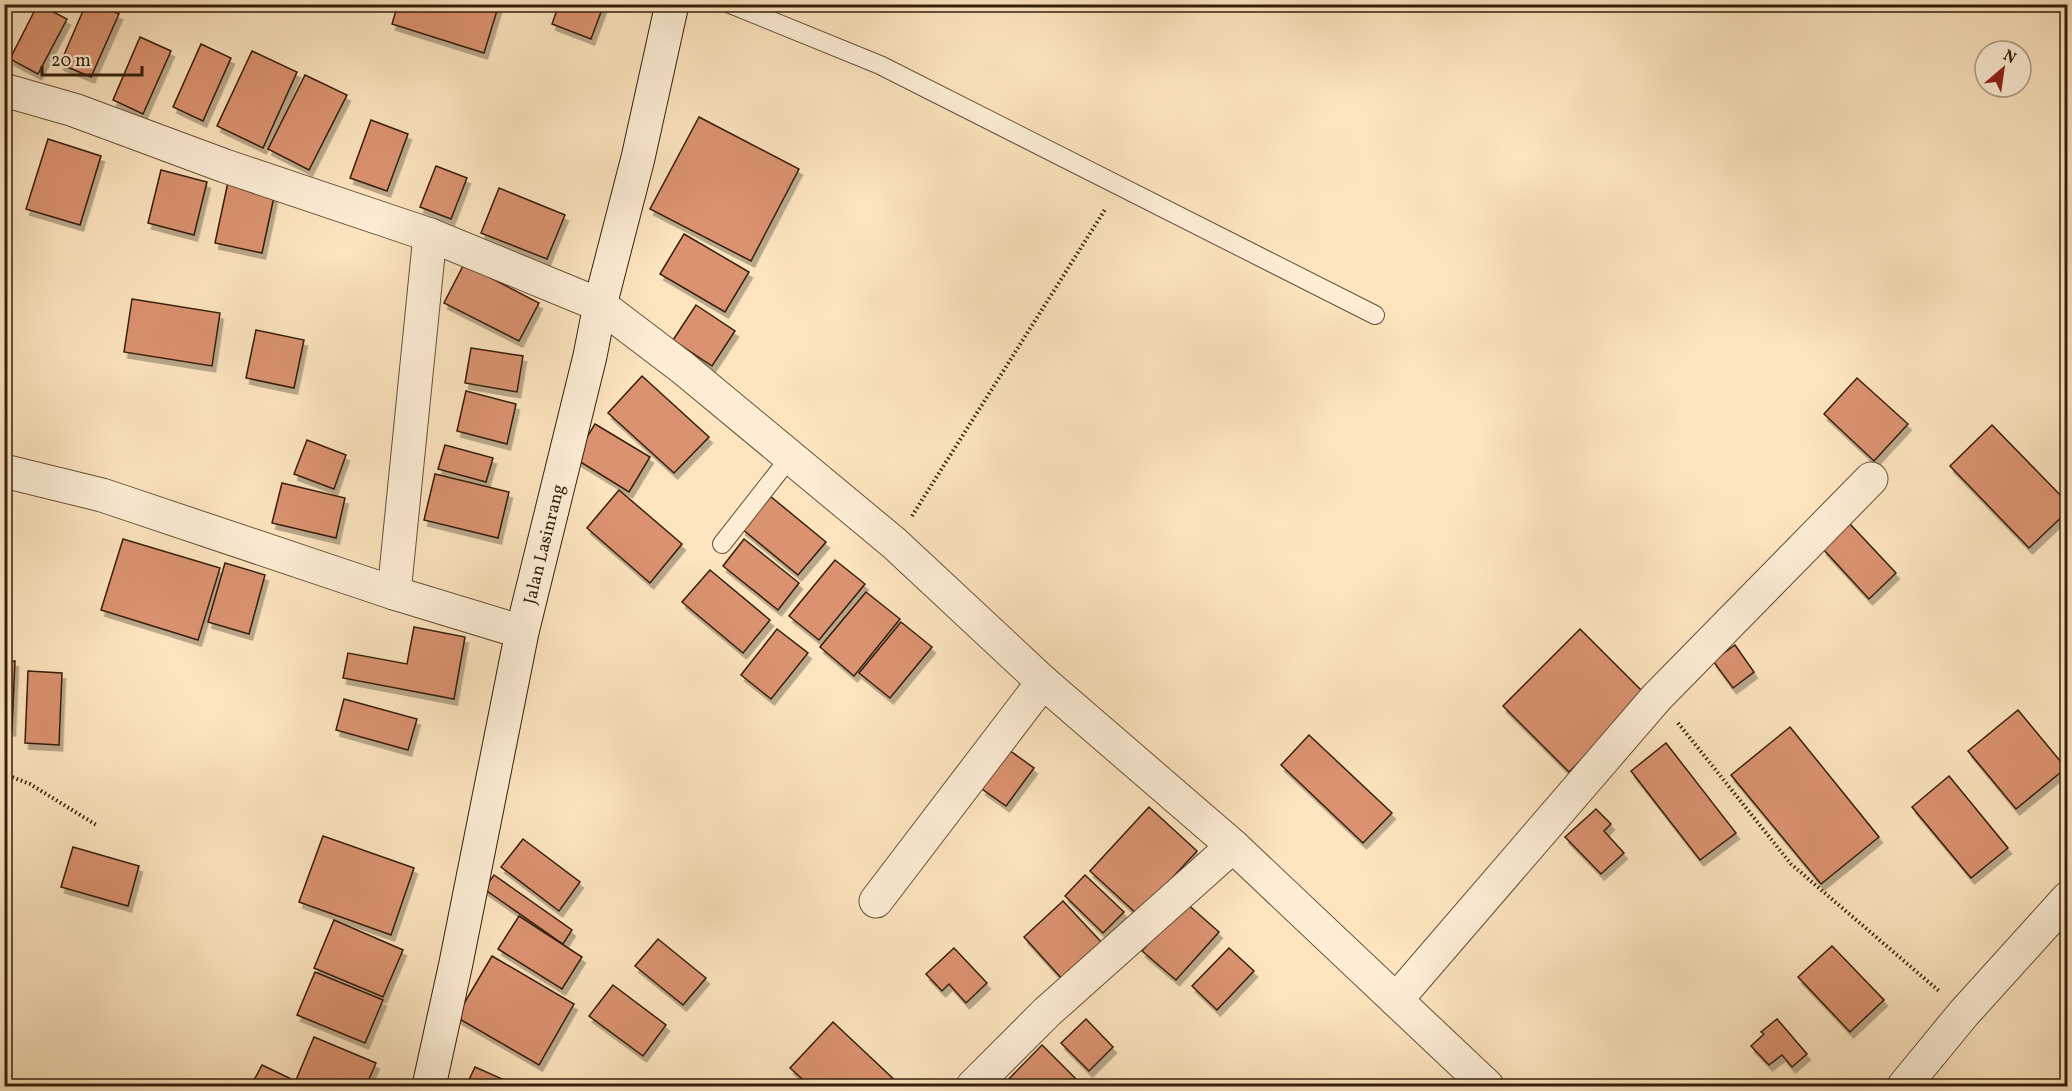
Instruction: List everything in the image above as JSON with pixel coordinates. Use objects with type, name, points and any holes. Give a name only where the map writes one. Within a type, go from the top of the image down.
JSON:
[{"type":"street","name":"Jalan Lasinrang","points":[[429,1086],[522,632],[590,356],[600,305],[638,158],[672,4]]},
{"type":"street","points":[[4,90],[74,110],[225,166],[430,235],[600,305],[683,368],[894,543],[1043,682],[1233,846],[1487,1086]]},
{"type":"street","points":[[394,592],[430,235]]},
{"type":"street","points":[[4,471],[102,495],[522,632]]},
{"type":"street","points":[[1396,1000],[1657,697],[1871,479]]},
{"type":"street","points":[[876,901],[1043,682]]},
{"type":"street","points":[[973,1086],[1047,1012],[1233,846]]},
{"type":"street","points":[[1904,1086],[1964,1013],[2067,898]]},
{"type":"lane","points":[[730,4],[880,65],[1376,315]]},
{"type":"lane","points":[[722,544],[791,456]]},
{"type":"path","points":[[894,543],[1119,187]]},
{"type":"path","points":[[1657,697],[1791,864],[1964,1013]]},
{"type":"path","points":[[4,774],[30,784],[98,826]]},
{"type":"building","points":[[38,4],[67,19],[38,74],[10,59]]},
{"type":"building","points":[[86,4],[97,4],[119,14],[91,77],[60,64]]},
{"type":"building","points":[[398,4],[499,4],[484,53],[392,24]]},
{"type":"building","points":[[559,4],[604,4],[591,39],[552,24]]},
{"type":"building","points":[[140,37],[171,51],[143,114],[113,100]]},
{"type":"building","points":[[201,44],[231,58],[203,121],[173,107]]},
{"type":"building","points":[[252,51],[297,72],[263,148],[217,126]]},
{"type":"building","points":[[305,75],[347,95],[309,170],[268,149]]},
{"type":"building","points":[[699,117],[799,169],[751,261],[650,209]]},
{"type":"building","points":[[371,120],[408,134],[387,191],[350,178]]},
{"type":"building","points":[[48,139],[101,156],[80,225],[26,209]]},
{"type":"building","points":[[436,166],[467,178],[451,219],[420,207]]},
{"type":"building","points":[[161,170],[207,182],[194,235],[148,223]]},
{"type":"building","points":[[228,182],[275,192],[262,253],[215,243]]},
{"type":"building","points":[[499,188],[565,215],[547,259],[481,233]]},
{"type":"building","points":[[684,234],[749,272],[725,312],[660,274]]},
{"type":"building","points":[[464,264],[539,303],[519,341],[444,303]]},
{"type":"building","points":[[132,299],[220,313],[212,366],[124,352]]},
{"type":"building","points":[[696,305],[735,331],[712,366],[673,340]]},
{"type":"building","points":[[256,330],[304,340],[294,388],[246,378]]},
{"type":"building","points":[[471,348],[523,356],[517,392],[465,383]]},
{"type":"building","points":[[642,376],[709,437],[674,473],[608,413]]},
{"type":"building","points":[[1857,378],[1908,424],[1874,461],[1824,414]]},
{"type":"building","points":[[466,391],[516,404],[507,444],[457,431]]},
{"type":"building","points":[[595,424],[650,457],[629,492],[574,458]]},
{"type":"building","points":[[1992,425],[2068,503],[2068,511],[2029,548],[1950,466]]},
{"type":"building","points":[[307,440],[346,455],[334,489],[294,474]]},
{"type":"building","points":[[445,445],[493,458],[486,482],[438,469]]},
{"type":"building","points":[[435,474],[509,492],[498,538],[424,520]]},
{"type":"building","points":[[282,483],[345,498],[336,538],[272,523]]},
{"type":"building","points":[[619,490],[682,544],[650,583],[587,528]]},
{"type":"building","points":[[770,496],[826,542],[798,575],[742,529]]},
{"type":"building","points":[[1850,524],[1896,573],[1869,599],[1823,549]]},
{"type":"building","points":[[123,539],[220,568],[198,640],[101,610]]},
{"type":"building","points":[[744,539],[799,583],[778,610],[723,566]]},
{"type":"building","points":[[835,560],[865,584],[819,640],[789,616]]},
{"type":"building","points":[[225,563],[265,575],[249,634],[208,622]]},
{"type":"building","points":[[710,570],[770,620],[743,653],[682,602]]},
{"type":"building","points":[[866,592],[900,619],[854,676],[820,647]]},
{"type":"building","points":[[901,622],[932,647],[890,698],[859,673]]},
{"type":"building","points":[[414,627],[465,637],[454,699],[343,678],[348,653],[407,664]]},
{"type":"building","points":[[777,629],[808,653],[771,699],[741,675]]},
{"type":"building","points":[[1580,629],[1646,695],[1569,772],[1503,706]]},
{"type":"building","points":[[1735,645],[1754,672],[1733,688],[1713,661]]},
{"type":"building","points":[[4,661],[15,661],[12,730],[4,729]]},
{"type":"building","points":[[28,671],[62,673],[59,745],[25,743]]},
{"type":"building","points":[[344,699],[417,719],[408,750],[336,730]]},
{"type":"building","points":[[2018,710],[2066,768],[2016,809],[1968,751]]},
{"type":"building","points":[[1790,727],[1879,837],[1821,884],[1731,775]]},
{"type":"building","points":[[1309,735],[1392,813],[1363,843],[1281,765]]},
{"type":"building","points":[[1666,743],[1736,833],[1700,860],[1631,771]]},
{"type":"building","points":[[1009,750],[1034,768],[1006,806],[982,789]]},
{"type":"building","points":[[1949,776],[2008,848],[1971,878],[1912,807]]},
{"type":"building","points":[[1149,807],[1197,851],[1138,915],[1090,871]]},
{"type":"building","points":[[1596,809],[1611,824],[1604,831],[1624,853],[1601,874],[1565,837]]},
{"type":"building","points":[[323,836],[414,868],[391,935],[299,902]]},
{"type":"building","points":[[523,839],[580,882],[559,911],[501,867]]},
{"type":"building","points":[[73,847],[139,866],[128,906],[61,887]]},
{"type":"building","points":[[494,875],[572,930],[563,944],[484,889]]},
{"type":"building","points":[[1085,875],[1124,912],[1103,933],[1065,896]]},
{"type":"building","points":[[1063,901],[1103,944],[1063,980],[1024,937]]},
{"type":"building","points":[[1185,902],[1219,932],[1176,980],[1142,951]]},
{"type":"building","points":[[519,916],[582,957],[562,989],[498,949]]},
{"type":"building","points":[[334,920],[403,950],[383,997],[314,968]]},
{"type":"building","points":[[658,939],[706,978],[683,1005],[635,966]]},
{"type":"building","points":[[1832,946],[1884,1000],[1850,1032],[1798,977]]},
{"type":"building","points":[[954,948],[987,983],[966,1003],[949,984],[942,991],[926,974]]},
{"type":"building","points":[[1229,948],[1254,971],[1217,1010],[1192,986]]},
{"type":"building","points":[[492,956],[574,1004],[539,1065],[456,1017]]},
{"type":"building","points":[[315,972],[383,1000],[365,1043],[297,1015]]},
{"type":"building","points":[[613,985],[666,1025],[643,1056],[589,1016]]},
{"type":"building","points":[[1086,1019],[1113,1047],[1089,1071],[1061,1043]]},
{"type":"building","points":[[1777,1019],[1807,1054],[1792,1067],[1782,1055],[1769,1065],[1751,1046],[1764,1034],[1761,1032]]},
{"type":"building","points":[[833,1022],[901,1086],[810,1086],[790,1068]]},
{"type":"building","points":[[314,1037],[376,1063],[366,1086],[311,1086],[296,1080]]},
{"type":"building","points":[[1042,1045],[1077,1080],[1070,1086],[1002,1086]]},
{"type":"building","points":[[262,1065],[306,1086],[251,1086]]},
{"type":"building","points":[[475,1067],[518,1086],[466,1086]]}]
